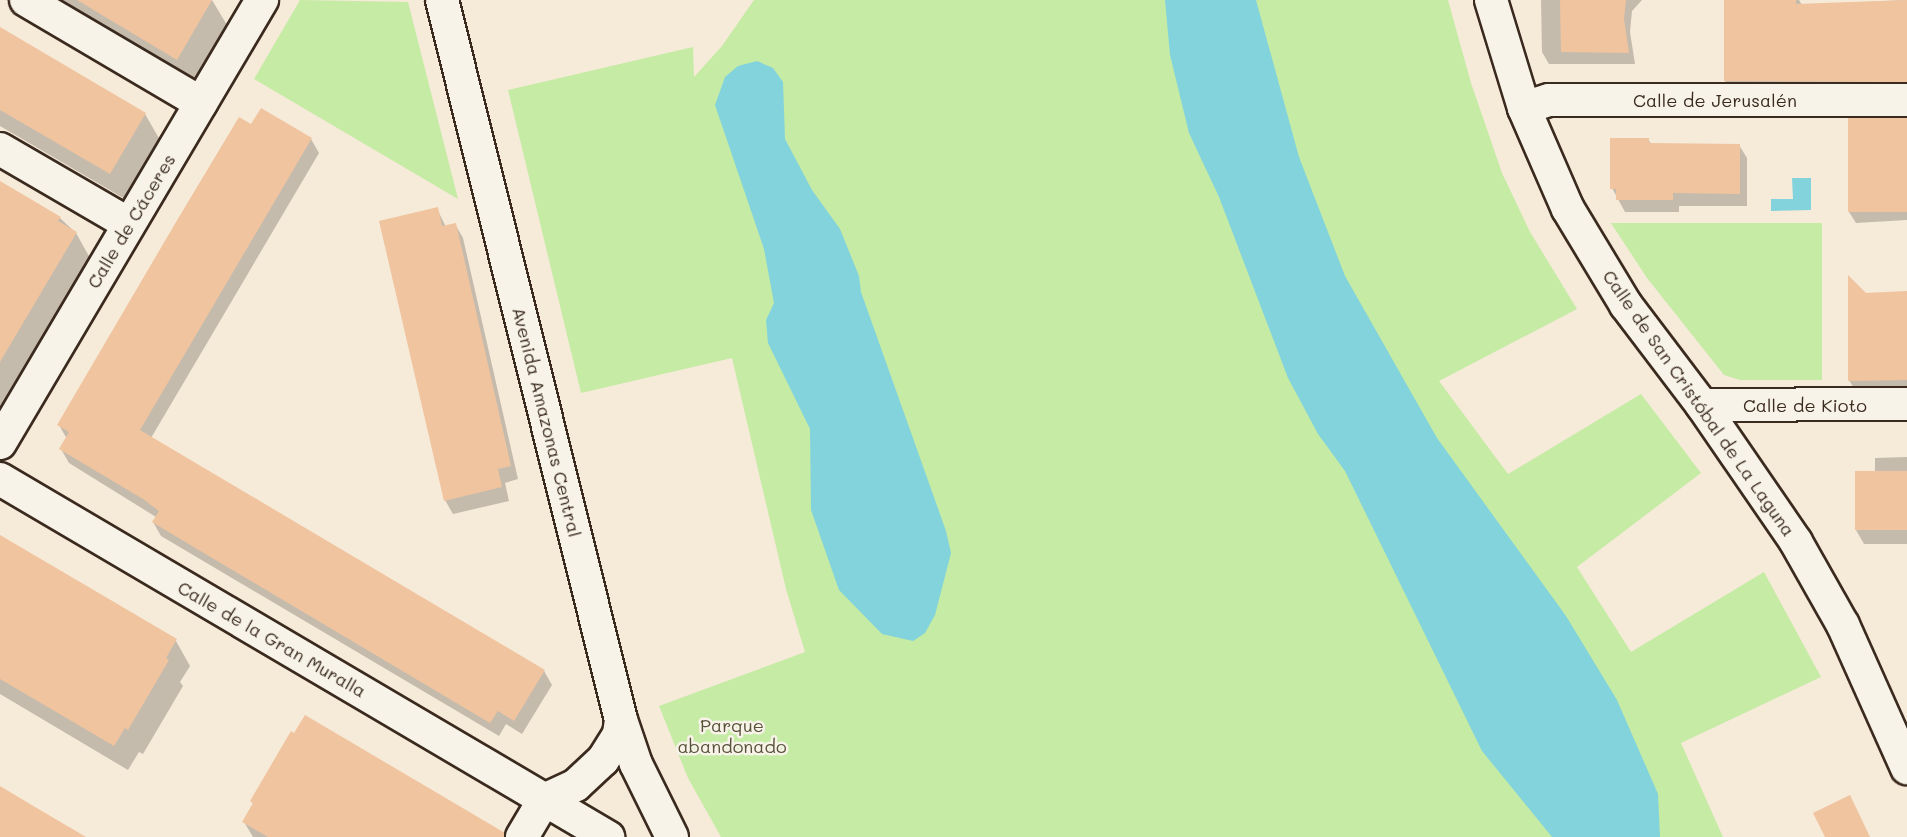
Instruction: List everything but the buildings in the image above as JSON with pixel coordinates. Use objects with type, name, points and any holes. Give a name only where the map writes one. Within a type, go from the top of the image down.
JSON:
[{"type":"street","points":[[26,0],[201,103]]},
{"type":"street","name":"Calle de Cáceres","points":[[0,443],[262,0]]},
{"type":"street","name":"Avenida Amazonas Central","points":[[442,0],[621,720],[636,764],[672,837]]},
{"type":"street","name":"Calle de San Cristóbal de La Laguna","points":[[1491,0],[1524,108],[1568,209],[1620,295],[1702,405],[1822,584],[1907,768]]},
{"type":"street","name":"Calle de Jerusalén","points":[[1524,108],[1549,100],[1907,100]]},
{"type":"street","points":[[0,149],[129,225]]},
{"type":"street","name":"Calle de Kioto","points":[[1702,405],[1907,404]]},
{"type":"street","name":"Calle de la Gran Muralla","points":[[0,479],[608,837]]},
{"type":"street","points":[[522,837],[544,800],[591,773],[613,747],[621,720]]},
{"type":"green space","points":[[300,0],[408,2],[458,199],[254,79]]},
{"type":"green space","name":"Parque abandonado","points":[[754,0],[1448,0],[1471,83],[1502,173],[1530,232],[1577,309],[1439,381],[1508,474],[1641,394],[1701,473],[1577,567],[1631,652],[1764,572],[1821,677],[1681,743],[1723,837],[721,837],[688,778],[659,706],[805,652],[786,589],[732,358],[581,393],[508,90],[693,47],[694,77],[722,46]]},
{"type":"green space","points":[[1611,223],[1822,223],[1822,380],[1740,380],[1724,375],[1647,278]]},
{"type":"water","points":[[1165,0],[1256,0],[1299,157],[1345,276],[1437,438],[1566,616],[1617,700],[1658,794],[1660,837],[1552,837],[1482,751],[1345,471],[1318,434],[1288,378],[1219,197],[1189,133],[1170,55]]},
{"type":"water","points":[[757,61],[773,68],[783,82],[785,139],[812,190],[840,229],[859,276],[861,292],[946,531],[951,553],[935,615],[925,633],[913,641],[882,634],[839,590],[811,510],[810,429],[768,343],[766,320],[774,303],[764,249],[715,105],[725,77],[738,66]]},
{"type":"water","points":[[1792,178],[1811,178],[1811,210],[1771,211],[1771,199],[1793,199]]}]
